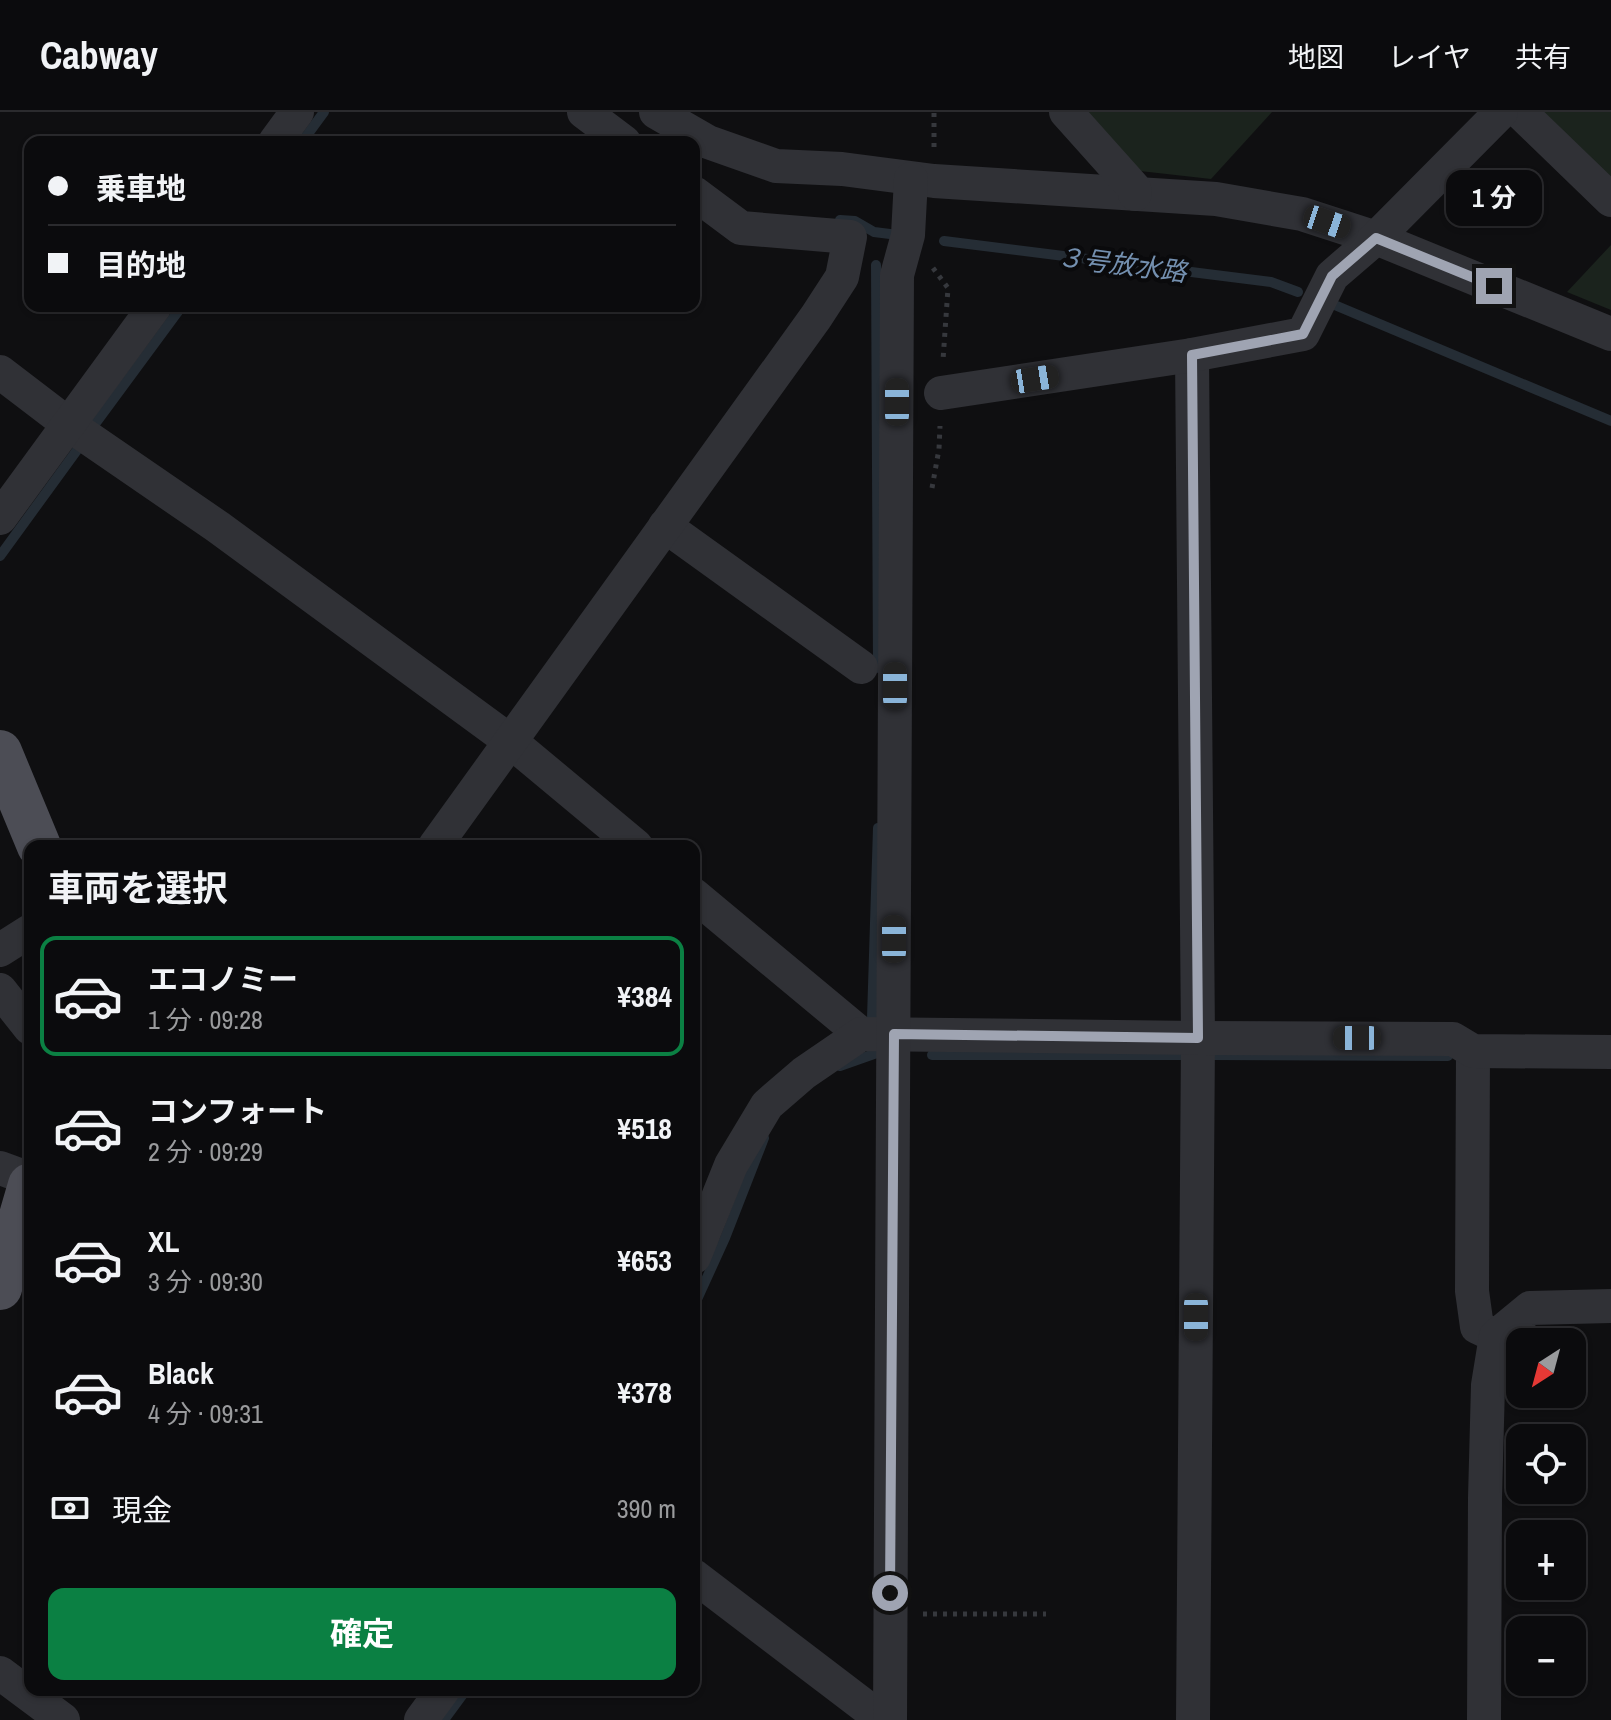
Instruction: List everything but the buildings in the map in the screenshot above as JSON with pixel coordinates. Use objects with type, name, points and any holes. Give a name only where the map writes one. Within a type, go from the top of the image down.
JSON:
[{"type":"main road","points":[[0,752],[37,840]]},
{"type":"main road","points":[[0,1288],[24,1203]]},
{"type":"street","points":[[279,136],[297,112]]},
{"type":"street","points":[[584,112],[616,136]]},
{"type":"street","points":[[656,112],[698,136]]},
{"type":"street","points":[[1066,112],[1134,188],[1135,194]]},
{"type":"street","points":[[941,393],[1192,355],[1303,334],[1332,276],[1376,238],[1501,112]]},
{"type":"street","points":[[1520,112],[1611,200]]},
{"type":"street","points":[[700,137],[776,166],[842,169],[911,179],[1216,199],[1302,214],[1376,238],[1611,334]]},
{"type":"street","points":[[890,1720],[878,1034],[897,275],[908,235],[911,179]]},
{"type":"street","points":[[439,840],[842,277],[850,237],[741,228],[700,197]]},
{"type":"street","points":[[0,518],[151,312]]},
{"type":"street","points":[[1192,355],[1198,1038],[1193,1720]]},
{"type":"street","points":[[0,372],[510,741],[629,840]]},
{"type":"street","points":[[665,526],[861,667]]},
{"type":"street","points":[[700,900],[878,1034]]},
{"type":"street","points":[[0,950],[24,935]]},
{"type":"street","points":[[0,990],[24,1020]]},
{"type":"street","points":[[700,1242],[731,1165],[767,1105],[804,1073],[878,1034],[1453,1039],[1473,1051],[1611,1052]]},
{"type":"street","points":[[1473,1051],[1472,1291],[1477,1327],[1496,1336]]},
{"type":"street","points":[[0,1168],[24,1179]]},
{"type":"street","points":[[1484,1720],[1488,1385],[1496,1336],[1530,1308],[1611,1306]]},
{"type":"street","points":[[700,1581],[844,1709],[883,1720]]},
{"type":"street","points":[[0,1673],[24,1691]]},
{"type":"street","points":[[31,1696],[63,1720]]},
{"type":"street","points":[[421,1720],[439,1696]]},
{"type":"path","points":[[918,1614],[1046,1614]]},
{"type":"shaded area","points":[[1080,112],[1272,112],[1211,179],[1131,170]]},
{"type":"shaded area","points":[[1531,112],[1611,112],[1611,190]]},
{"type":"shaded area","points":[[1611,245],[1611,310],[1567,292]]},
{"type":"waterway","points":[[306,136],[324,112]]},
{"type":"waterway","name":"３号放水路","points":[[840,220],[855,221],[874,232],[898,235]]},
{"type":"waterway","name":"３号放水路","points":[[944,241],[1271,282],[1298,292]]},
{"type":"waterway","points":[[876,265],[878,668]]},
{"type":"waterway","name":"３号放水路","points":[[1337,306],[1611,421]]},
{"type":"waterway","points":[[95,424],[178,312]]},
{"type":"waterway","points":[[0,556],[80,446]]},
{"type":"waterway","points":[[872,1018],[878,828]]},
{"type":"waterway","points":[[840,1066],[874,1054]]},
{"type":"waterway","points":[[932,1055],[1186,1055]]},
{"type":"waterway","points":[[1209,1055],[1448,1056]]},
{"type":"waterway","points":[[700,1293],[764,1138]]},
{"type":"waterway","points":[[444,1720],[462,1696]]},
{"type":"route","points":[[890,1593],[894,1034],[1198,1038],[1192,355],[1303,334],[1332,276],[1376,238],[1494,286]]}]
